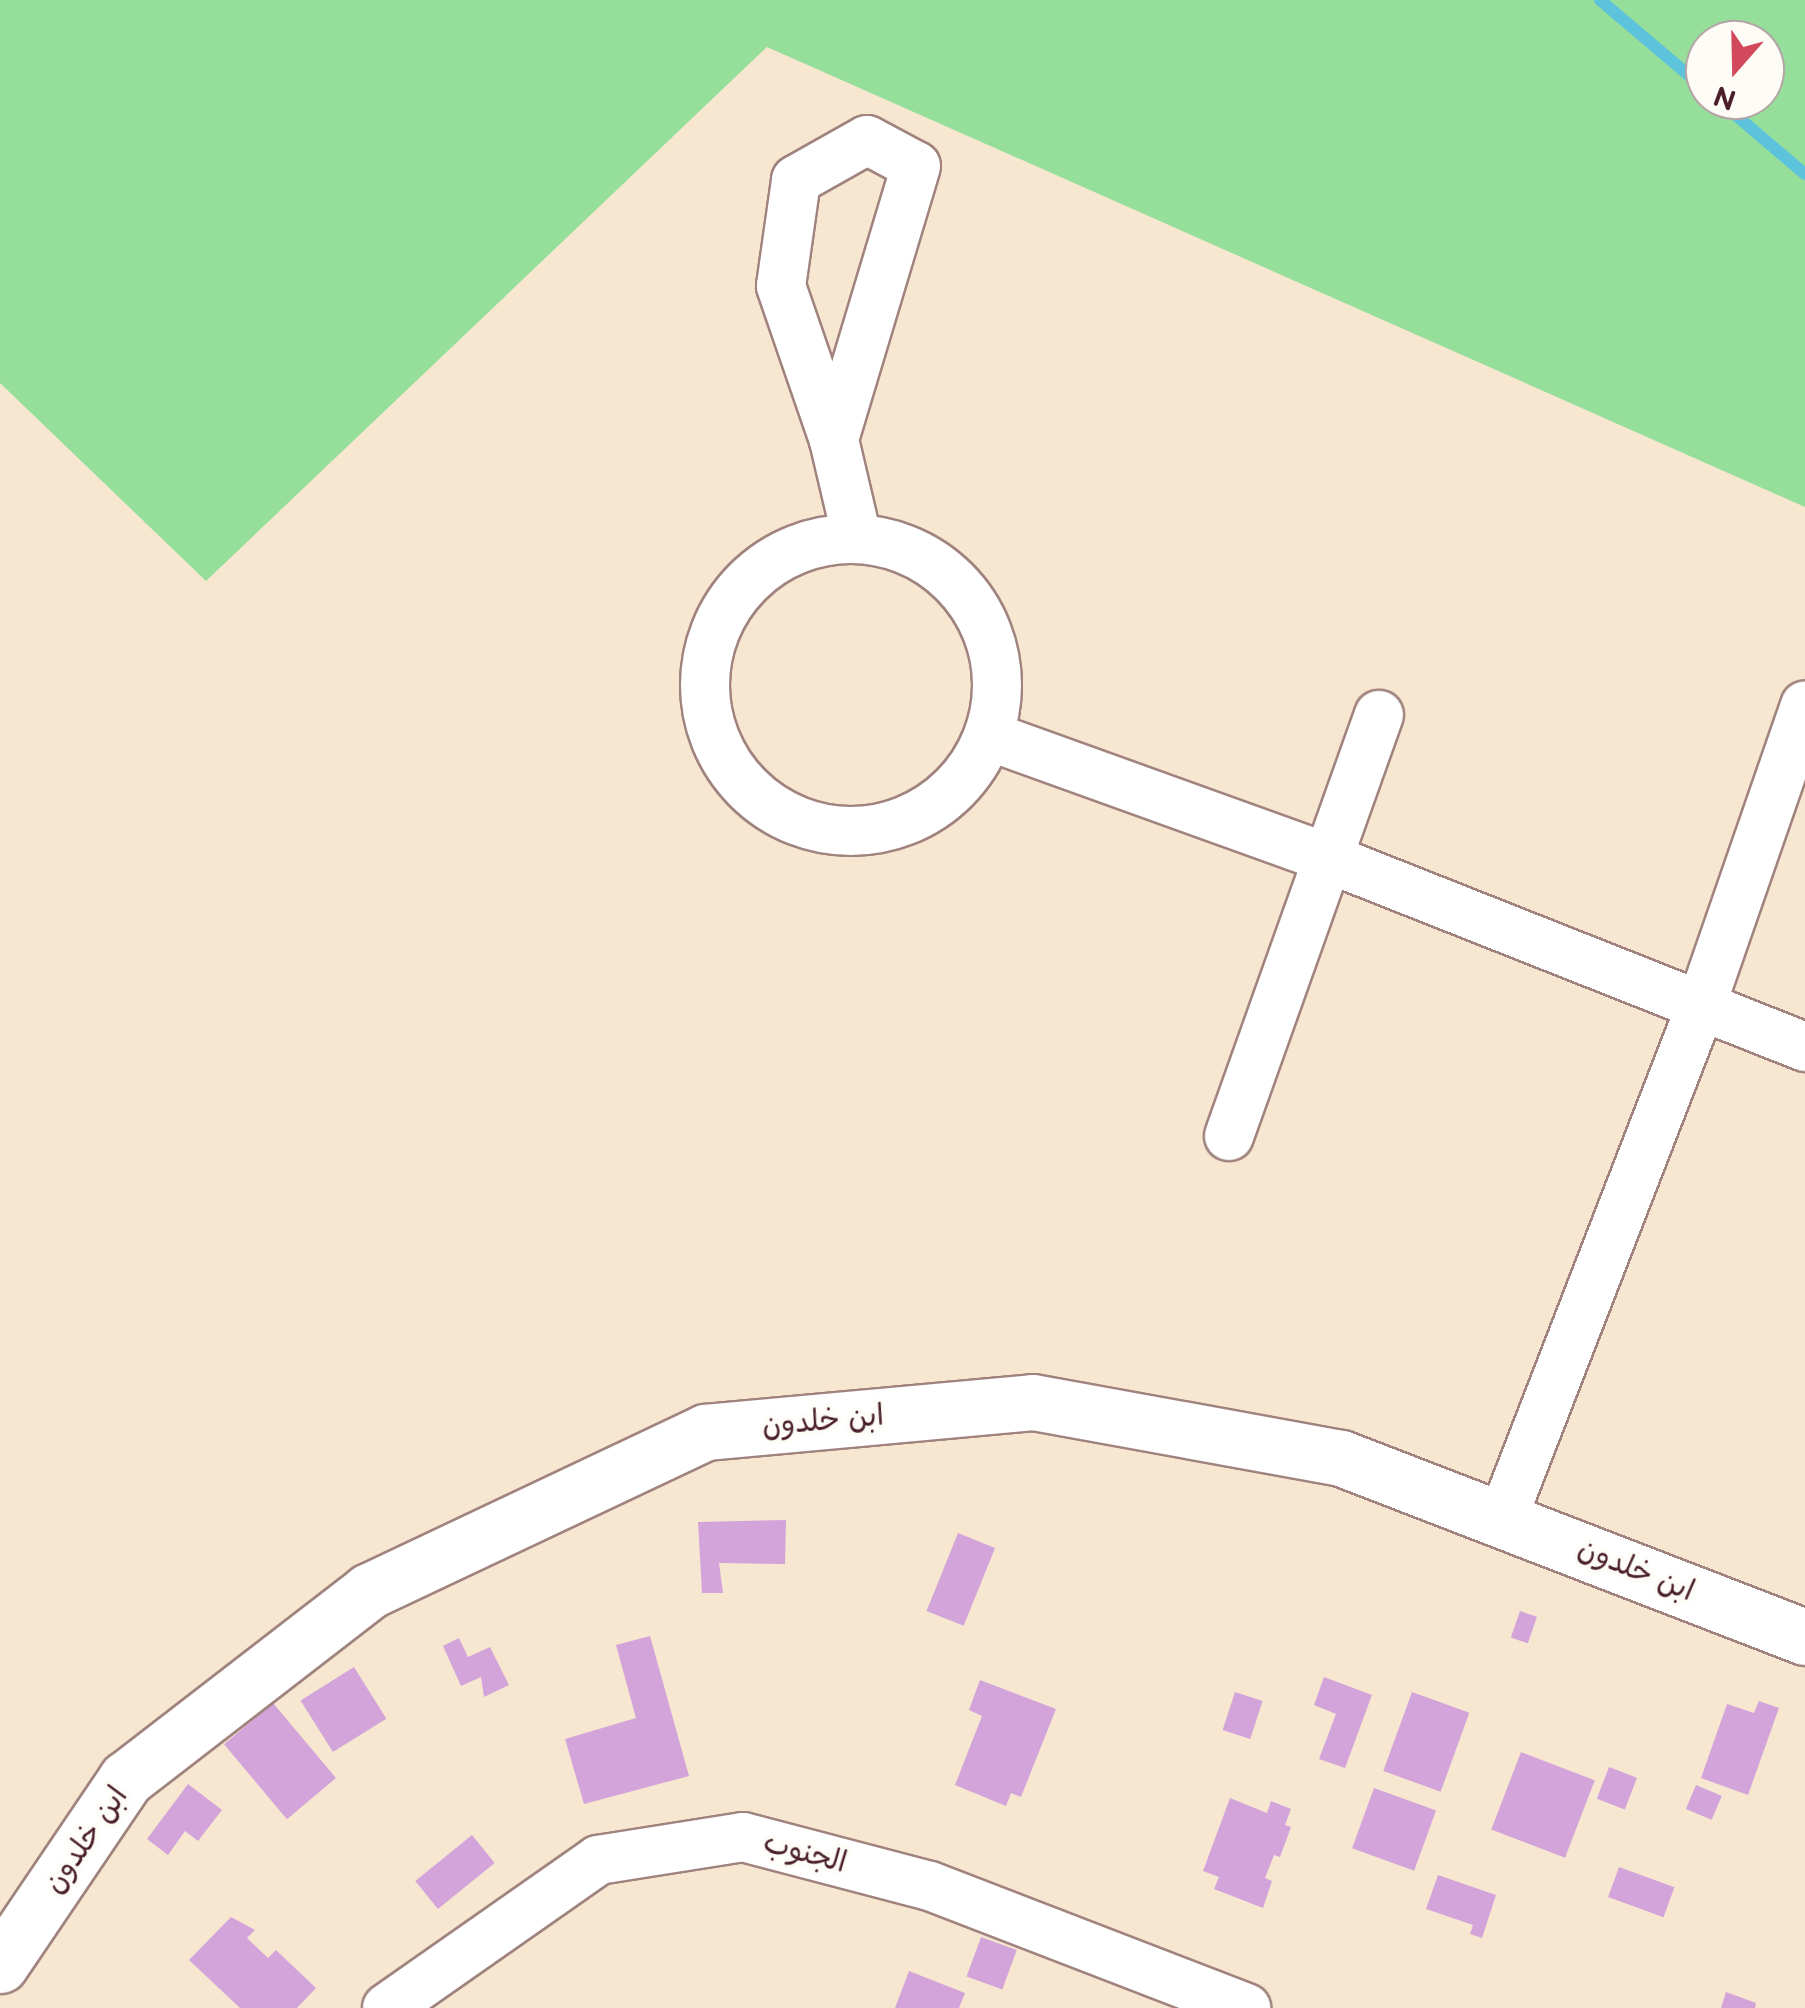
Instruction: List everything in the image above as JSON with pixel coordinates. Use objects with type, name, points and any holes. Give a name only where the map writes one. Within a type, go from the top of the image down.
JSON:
[{"type":"street","points":[[834,440],[916,166],[866,140],[796,180],[781,286],[834,440],[857,538]]},
{"type":"street","points":[[857,538],[902,547],[942,570],[974,603],[993,646],[997,676],[990,736],[964,780],[925,813],[877,830],[826,830],[778,813],[739,780],[713,737],[703,687],[711,637],[735,592],[769,562],[812,542],[857,538]]},
{"type":"street","points":[[1503,1517],[1702,1006],[1805,706]]},
{"type":"street","points":[[1229,1136],[1379,715]]},
{"type":"street","points":[[990,736],[1330,860],[1805,1047]]},
{"type":"street","name":"ابن خلدون","points":[[0,1965],[126,1780],[369,1591],[705,1432],[1033,1402],[1341,1458],[1805,1636]]},
{"type":"street","name":"الجنوب","points":[[387,2008],[598,1860],[743,1837],[930,1886],[1151,1991],[1246,2008]]},
{"type":"green space","points":[[0,0],[1805,0],[1805,507],[767,47],[206,581],[0,383]]},
{"type":"building","points":[[786,1520],[785,1564],[719,1563],[723,1593],[702,1593],[698,1522]]},
{"type":"building","points":[[958,1533],[995,1548],[964,1626],[927,1611]]},
{"type":"building","points":[[1520,1611],[1537,1617],[1528,1643],[1511,1637]]},
{"type":"building","points":[[650,1636],[689,1776],[584,1804],[565,1739],[636,1718],[616,1645]]},
{"type":"building","points":[[459,1638],[468,1657],[490,1647],[509,1685],[484,1697],[481,1677],[461,1686],[443,1646]]},
{"type":"building","points":[[354,1667],[386,1719],[333,1752],[301,1700]]},
{"type":"building","points":[[1324,1677],[1372,1695],[1345,1768],[1319,1759],[1336,1714],[1314,1705]]},
{"type":"building","points":[[980,1680],[1056,1709],[1021,1797],[1011,1793],[1006,1806],[955,1785],[982,1716],[969,1710]]},
{"type":"building","points":[[1235,1692],[1263,1701],[1250,1739],[1223,1730]]},
{"type":"building","points":[[1412,1692],[1469,1713],[1441,1792],[1383,1771]]},
{"type":"building","points":[[1759,1701],[1779,1708],[1748,1795],[1701,1778],[1727,1704],[1754,1713]]},
{"type":"building","points":[[273,1703],[336,1778],[287,1819],[224,1744]]},
{"type":"building","points":[[1521,1752],[1595,1780],[1565,1858],[1491,1829]]},
{"type":"building","points":[[1609,1767],[1637,1778],[1625,1809],[1597,1799]]},
{"type":"building","points":[[188,1784],[222,1810],[198,1841],[185,1831],[168,1855],[147,1839]]},
{"type":"building","points":[[1696,1785],[1722,1796],[1712,1820],[1686,1809]]},
{"type":"building","points":[[1374,1788],[1436,1811],[1414,1871],[1352,1848]]},
{"type":"building","points":[[1230,1798],[1267,1813],[1271,1801],[1291,1809],[1285,1825],[1291,1827],[1280,1857],[1274,1855],[1265,1878],[1272,1881],[1263,1908],[1214,1889],[1219,1877],[1203,1871]]},
{"type":"building","points":[[472,1835],[495,1863],[438,1909],[415,1881]]},
{"type":"building","points":[[1619,1867],[1674,1887],[1663,1917],[1608,1897]]},
{"type":"building","points":[[1438,1875],[1496,1895],[1482,1938],[1470,1934],[1473,1925],[1426,1909]]},
{"type":"building","points":[[231,1917],[255,1930],[247,1938],[268,1958],[276,1950],[316,1988],[297,2008],[240,2008],[189,1960]]},
{"type":"building","points":[[981,1937],[1017,1950],[1002,1989],[967,1976]]},
{"type":"building","points":[[909,1971],[965,1993],[959,2008],[895,2008]]},
{"type":"building","points":[[1726,1992],[1756,2003],[1755,2008],[1721,2008]]},
{"type":"waterway","points":[[1600,0],[1685,72]]},
{"type":"waterway","points":[[1742,120],[1805,174]]}]
